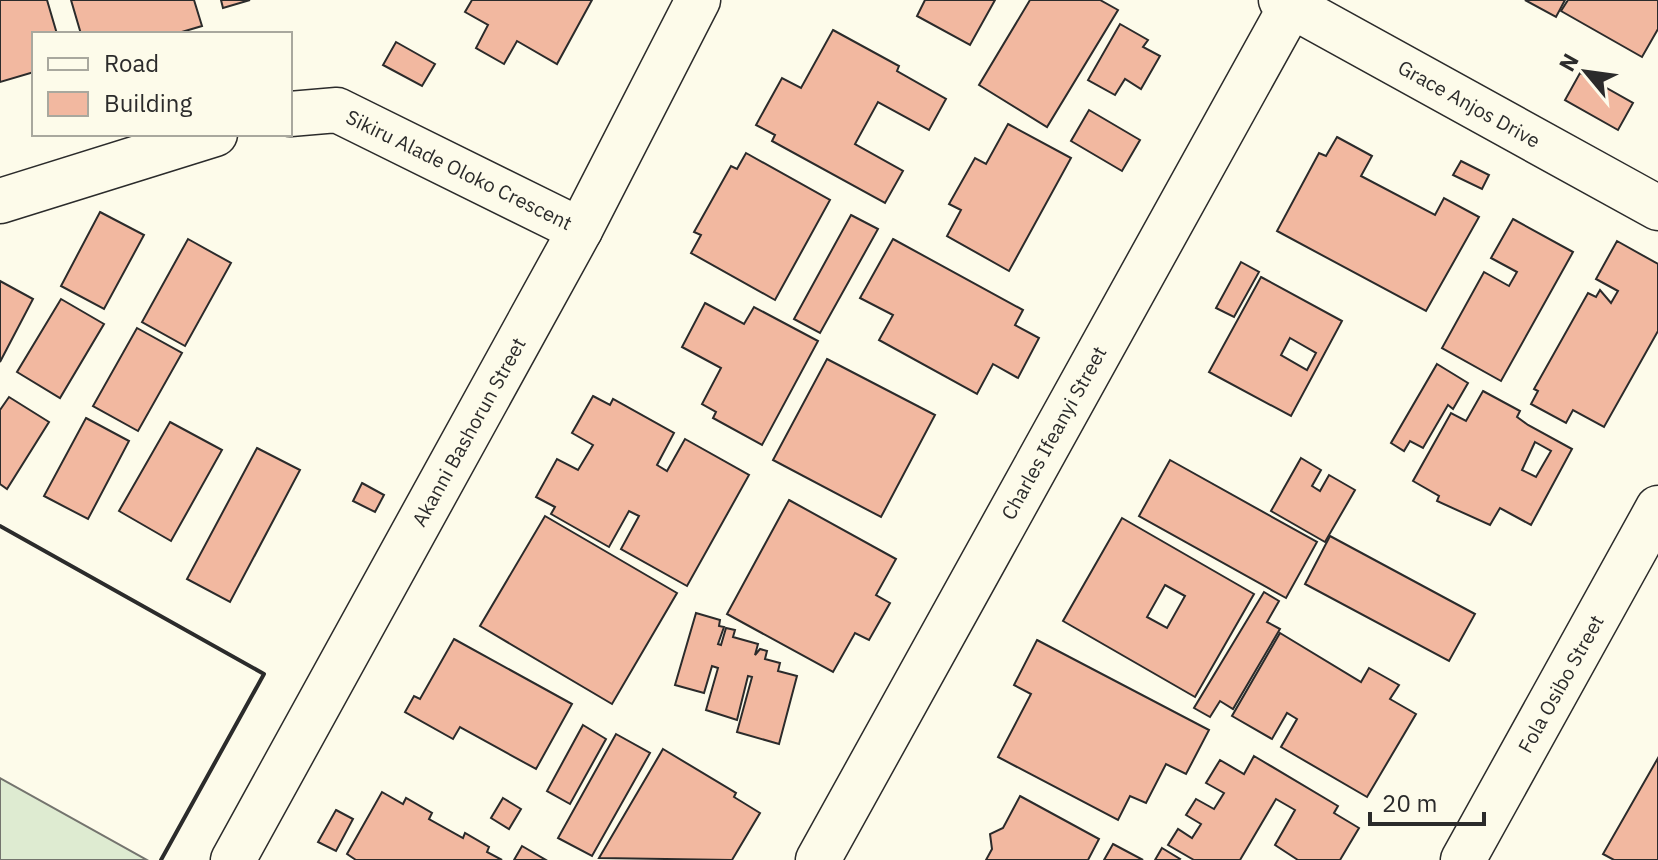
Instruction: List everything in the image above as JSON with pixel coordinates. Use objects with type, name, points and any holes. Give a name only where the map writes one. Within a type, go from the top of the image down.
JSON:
[{"type":"street","name":"Akanni Bashorun Street","points":[[233,860],[580,230],[698,0]]},
{"type":"street","name":"Grace Anjos Drive","points":[[1286,3],[1658,208]]},
{"type":"street","name":"Charles Ifeanyi Street","points":[[818,860],[1286,3]]},
{"type":"street","name":"Sikiru Alade Oloko Crescent","points":[[292,114],[337,110],[580,230]]},
{"type":"street","points":[[0,201],[209,136]]},
{"type":"street","name":"Fola Osibo Street","points":[[1463,860],[1658,508]]},
{"type":"green space","points":[[0,778],[147,860],[0,860]]},
{"type":"building","points":[[0,0],[47,0],[56,32],[32,32],[32,73],[0,82]]},
{"type":"building","points":[[71,0],[194,0],[202,26],[182,32],[80,32]]},
{"type":"building","points":[[221,0],[250,0],[223,8]]},
{"type":"building","points":[[472,0],[592,0],[557,64],[517,41],[504,64],[476,48],[488,25],[465,12]]},
{"type":"building","points":[[925,0],[995,0],[970,45],[917,16]]},
{"type":"building","points":[[1030,0],[1100,0],[1118,10],[1047,127],[979,85]]},
{"type":"building","points":[[1525,0],[1565,0],[1556,17]]},
{"type":"building","points":[[1568,0],[1658,0],[1658,29],[1642,57],[1561,11]]},
{"type":"building","points":[[1120,24],[1148,40],[1143,47],[1160,56],[1141,89],[1125,79],[1115,95],[1088,80]]},
{"type":"building","points":[[833,30],[899,66],[897,71],[946,99],[929,130],[878,102],[855,144],[903,171],[885,203],[772,141],[775,135],[756,125],[782,78],[801,88]]},
{"type":"building","points":[[396,42],[435,64],[422,86],[383,65]]},
{"type":"building","points":[[1580,73],[1633,103],[1618,130],[1565,100]]},
{"type":"building","points":[[1089,110],[1140,140],[1122,171],[1071,141]]},
{"type":"building","points":[[1008,124],[1071,158],[1009,271],[947,236],[961,210],[949,204],[975,158],[986,164]]},
{"type":"building","points":[[1337,137],[1372,156],[1361,176],[1435,215],[1444,198],[1479,217],[1426,311],[1277,231],[1319,153],[1326,156]]},
{"type":"building","points":[[746,153],[830,200],[775,300],[691,253],[701,235],[694,232],[731,166],[737,169]]},
{"type":"building","points":[[1461,161],[1489,175],[1482,189],[1453,175]]},
{"type":"building","points":[[100,212],[144,235],[104,309],[61,286]]},
{"type":"building","points":[[851,215],[878,229],[820,333],[794,319]]},
{"type":"building","points":[[1513,219],[1573,252],[1501,381],[1442,348],[1484,272],[1509,286],[1517,272],[1491,258]]},
{"type":"building","points":[[188,239],[231,263],[185,346],[142,322]]},
{"type":"building","points":[[893,239],[1023,310],[1015,325],[1039,338],[1018,378],[993,364],[977,394],[879,340],[893,315],[860,298]]},
{"type":"building","points":[[1617,241],[1658,264],[1658,331],[1604,427],[1573,410],[1566,423],[1531,404],[1538,391],[1534,389],[1588,293],[1596,297],[1600,290],[1611,303],[1618,291],[1596,279]]},
{"type":"building","points":[[1241,262],[1259,272],[1234,317],[1216,308]]},
{"type":"building","points":[[1261,277],[1342,321],[1291,416],[1209,372]],"holes":[[[1290,338],[1316,353],[1307,370],[1281,355]]]},
{"type":"building","points":[[0,281],[33,299],[0,362]]},
{"type":"building","points":[[61,299],[104,324],[60,398],[17,372]]},
{"type":"building","points":[[705,303],[744,324],[754,307],[818,341],[762,445],[713,418],[716,412],[702,404],[721,368],[682,347]]},
{"type":"building","points":[[137,328],[182,353],[138,431],[93,406]]},
{"type":"building","points":[[827,359],[935,415],[881,517],[773,460]]},
{"type":"building","points":[[1437,364],[1468,383],[1453,409],[1448,405],[1423,448],[1410,441],[1404,451],[1391,443]]},
{"type":"building","points":[[1483,391],[1520,411],[1517,417],[1528,425],[1572,449],[1531,525],[1500,508],[1490,525],[1437,501],[1439,496],[1413,481],[1451,413],[1466,421]],"holes":[[[1535,442],[1551,451],[1536,477],[1522,470]]]},
{"type":"building","points":[[593,396],[610,405],[613,399],[674,433],[657,465],[667,471],[685,439],[749,475],[687,586],[621,549],[639,516],[629,511],[609,547],[551,514],[555,507],[536,497],[557,459],[578,470],[593,445],[572,433]]},
{"type":"building","points":[[9,397],[49,422],[7,489],[0,484],[0,410]]},
{"type":"building","points":[[86,418],[129,441],[88,519],[44,496]]},
{"type":"building","points":[[170,422],[222,450],[171,541],[119,511]]},
{"type":"building","points":[[257,448],[300,470],[230,602],[187,579]]},
{"type":"building","points":[[1301,458],[1321,470],[1312,486],[1320,491],[1329,475],[1355,490],[1325,542],[1271,511]]},
{"type":"building","points":[[1170,460],[1317,542],[1286,598],[1139,516]]},
{"type":"building","points":[[362,483],[384,495],[375,512],[353,501]]},
{"type":"building","points":[[789,500],[896,559],[876,595],[890,603],[869,640],[855,633],[833,672],[727,614]]},
{"type":"building","points":[[545,516],[677,593],[612,704],[480,626]]},
{"type":"building","points":[[1122,518],[1254,594],[1195,697],[1063,621]],"holes":[[[1165,585],[1185,596],[1167,628],[1147,617]]]},
{"type":"building","points":[[1330,536],[1475,614],[1449,661],[1305,584]]},
{"type":"building","points":[[1264,592],[1279,601],[1267,622],[1280,629],[1233,709],[1220,701],[1210,717],[1194,708]]},
{"type":"building","points":[[696,613],[720,620],[719,626],[724,627],[718,644],[721,645],[726,628],[735,630],[733,637],[758,644],[755,655],[760,649],[767,651],[765,659],[780,663],[778,671],[797,676],[779,744],[737,732],[752,677],[748,676],[737,720],[706,710],[718,668],[712,666],[704,693],[675,685]]},
{"type":"building","points":[[1280,633],[1361,682],[1369,668],[1399,685],[1390,699],[1416,714],[1367,797],[1281,747],[1297,719],[1287,713],[1272,739],[1232,716]]},
{"type":"building","points":[[454,639],[572,704],[536,769],[460,727],[453,739],[405,712],[414,696],[420,699]]},
{"type":"building","points":[[1037,640],[1209,730],[1186,774],[1166,764],[1146,803],[1130,796],[1118,820],[998,757],[1031,694],[1014,685]]},
{"type":"building","points":[[583,725],[606,739],[570,804],[547,791]]},
{"type":"building","points":[[616,734],[650,753],[592,856],[558,838]]},
{"type":"building","points":[[663,749],[736,793],[734,797],[760,813],[732,860],[599,858]]},
{"type":"building","points":[[1254,756],[1338,806],[1334,813],[1359,828],[1340,860],[1298,860],[1275,845],[1295,810],[1276,799],[1240,860],[1194,860],[1168,845],[1178,829],[1192,838],[1201,824],[1186,815],[1196,799],[1214,809],[1224,793],[1206,783],[1220,760],[1244,774]]},
{"type":"building","points":[[1658,758],[1658,860],[1614,860],[1603,854]]},
{"type":"building","points":[[382,792],[403,804],[406,798],[432,813],[429,819],[463,838],[465,833],[489,847],[487,852],[502,860],[356,860],[347,854]]},
{"type":"building","points":[[1020,796],[1099,839],[1088,860],[986,860],[992,849],[990,834],[1003,828]]},
{"type":"building","points":[[503,798],[521,809],[509,829],[491,818]]},
{"type":"building","points":[[336,810],[353,819],[336,851],[318,842]]},
{"type":"building","points":[[1113,844],[1143,860],[1104,860]]},
{"type":"building","points":[[522,846],[546,860],[514,860]]},
{"type":"building","points":[[1162,848],[1180,859],[1155,860]]},
{"type":"wall","points":[[0,526],[264,674],[161,860]]}]
